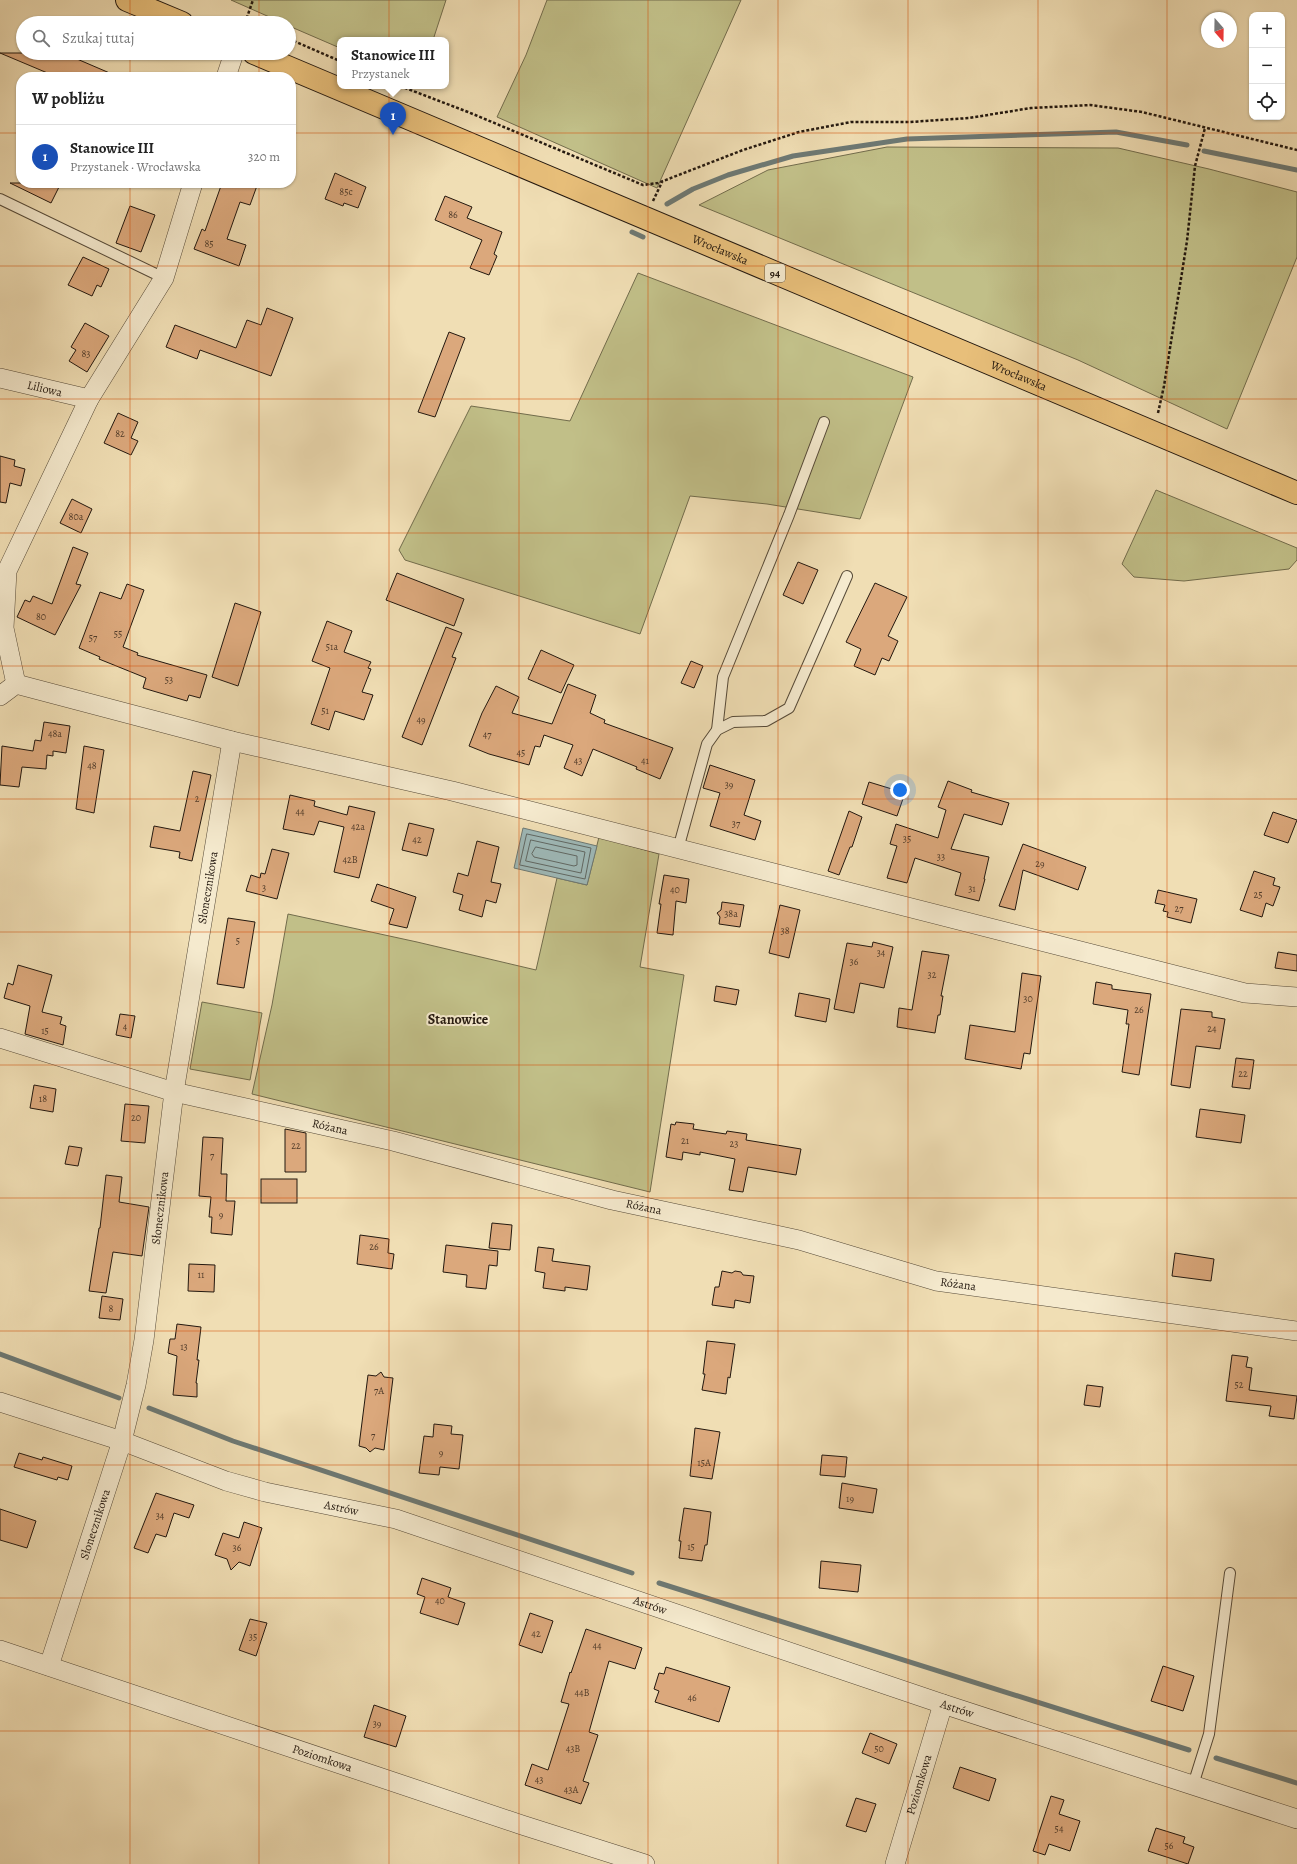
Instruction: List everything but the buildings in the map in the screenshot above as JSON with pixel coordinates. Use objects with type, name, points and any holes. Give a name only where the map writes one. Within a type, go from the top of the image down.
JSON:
[{"type":"main road","points":[[127,0],[165,16]]},
{"type":"main road","name":"Wrocławska","points":[[271,60],[337,88]]},
{"type":"main road","name":"Wrocławska","points":[[339,89],[1297,493]]},
{"type":"street","points":[[228,72],[232,60]]},
{"type":"street","points":[[16,684],[4,628],[6,571],[90,399],[164,278],[191,188]]},
{"type":"street","name":"Liliowa","points":[[0,378],[90,399]]},
{"type":"street","points":[[0,696],[16,684]]},
{"type":"street","points":[[16,684],[232,741],[452,791],[1245,992],[1297,997]]},
{"type":"street","name":"Słonecznikowa","points":[[49,1666],[122,1441],[136,1385],[144,1340],[174,1092],[232,741]]},
{"type":"street","name":"Różana","points":[[0,1038],[174,1092],[393,1141],[612,1200],[799,1240],[936,1281],[1297,1331]]},
{"type":"street","name":"Astrów","points":[[0,1402],[122,1441],[226,1481],[265,1492],[396,1519],[943,1704],[1297,1819]]},
{"type":"street","name":"Poziomkowa","points":[[0,1650],[515,1823],[645,1864]]},
{"type":"street","name":"Poziomkowa","points":[[895,1864],[943,1704]]},
{"type":"lane","points":[[0,199],[164,278]]},
{"type":"lane","points":[[717,730],[723,677],[789,516],[824,422]]},
{"type":"lane","points":[[678,849],[707,744],[717,730],[733,722],[766,721],[789,708],[847,576]]},
{"type":"lane","points":[[1193,1785],[1209,1734],[1230,1573]]},
{"type":"path","points":[[248,16],[253,0]]},
{"type":"path","points":[[296,42],[337,60]]},
{"type":"path","points":[[408,89],[468,112],[643,185],[658,183],[743,150],[799,132],[850,122],[917,122],[969,118],[1031,108],[1090,105],[1142,112],[1297,150]]},
{"type":"path","points":[[1152,432],[1160,409],[1186,241],[1195,166],[1205,128]]},
{"type":"shaded area","points":[[231,0],[446,0],[434,37],[337,37],[337,47],[296,29],[296,16],[267,16]]},
{"type":"shaded area","points":[[547,0],[741,0],[657,188],[497,117],[526,55]]},
{"type":"shaded area","points":[[887,147],[1118,148],[1209,169],[1297,192],[1297,257],[1227,429],[1078,360],[699,205],[768,170]]},
{"type":"shaded area","points":[[638,273],[913,377],[860,519],[767,504],[690,496],[640,634],[405,560],[399,550],[471,406],[570,421]]},
{"type":"shaded area","points":[[1156,490],[1297,548],[1297,560],[1289,569],[1184,581],[1134,577],[1122,564]]},
{"type":"shaded area","points":[[599,837],[659,854],[640,967],[684,975],[650,1192],[252,1094],[272,1005],[288,914],[536,970],[557,878],[587,885]]},
{"type":"shaded area","points":[[202,1002],[262,1013],[250,1080],[190,1069]]},
{"type":"water","points":[[523,828],[597,846],[587,885],[514,868]]},
{"type":"waterway","points":[[667,204],[693,189],[728,175],[793,156],[907,139],[1116,132],[1187,145]]},
{"type":"waterway","points":[[1204,151],[1297,170]]},
{"type":"waterway","points":[[632,232],[643,237]]},
{"type":"waterway","points":[[0,1354],[119,1398]]},
{"type":"waterway","points":[[149,1408],[233,1441],[632,1573]]},
{"type":"waterway","points":[[659,1583],[1189,1750]]},
{"type":"waterway","points":[[1216,1758],[1297,1783]]},
{"type":"place","name":"Stanowice III","points":[[393,135]]},
{"type":"district","name":"Stanowice","points":[[458,1019]]}]
